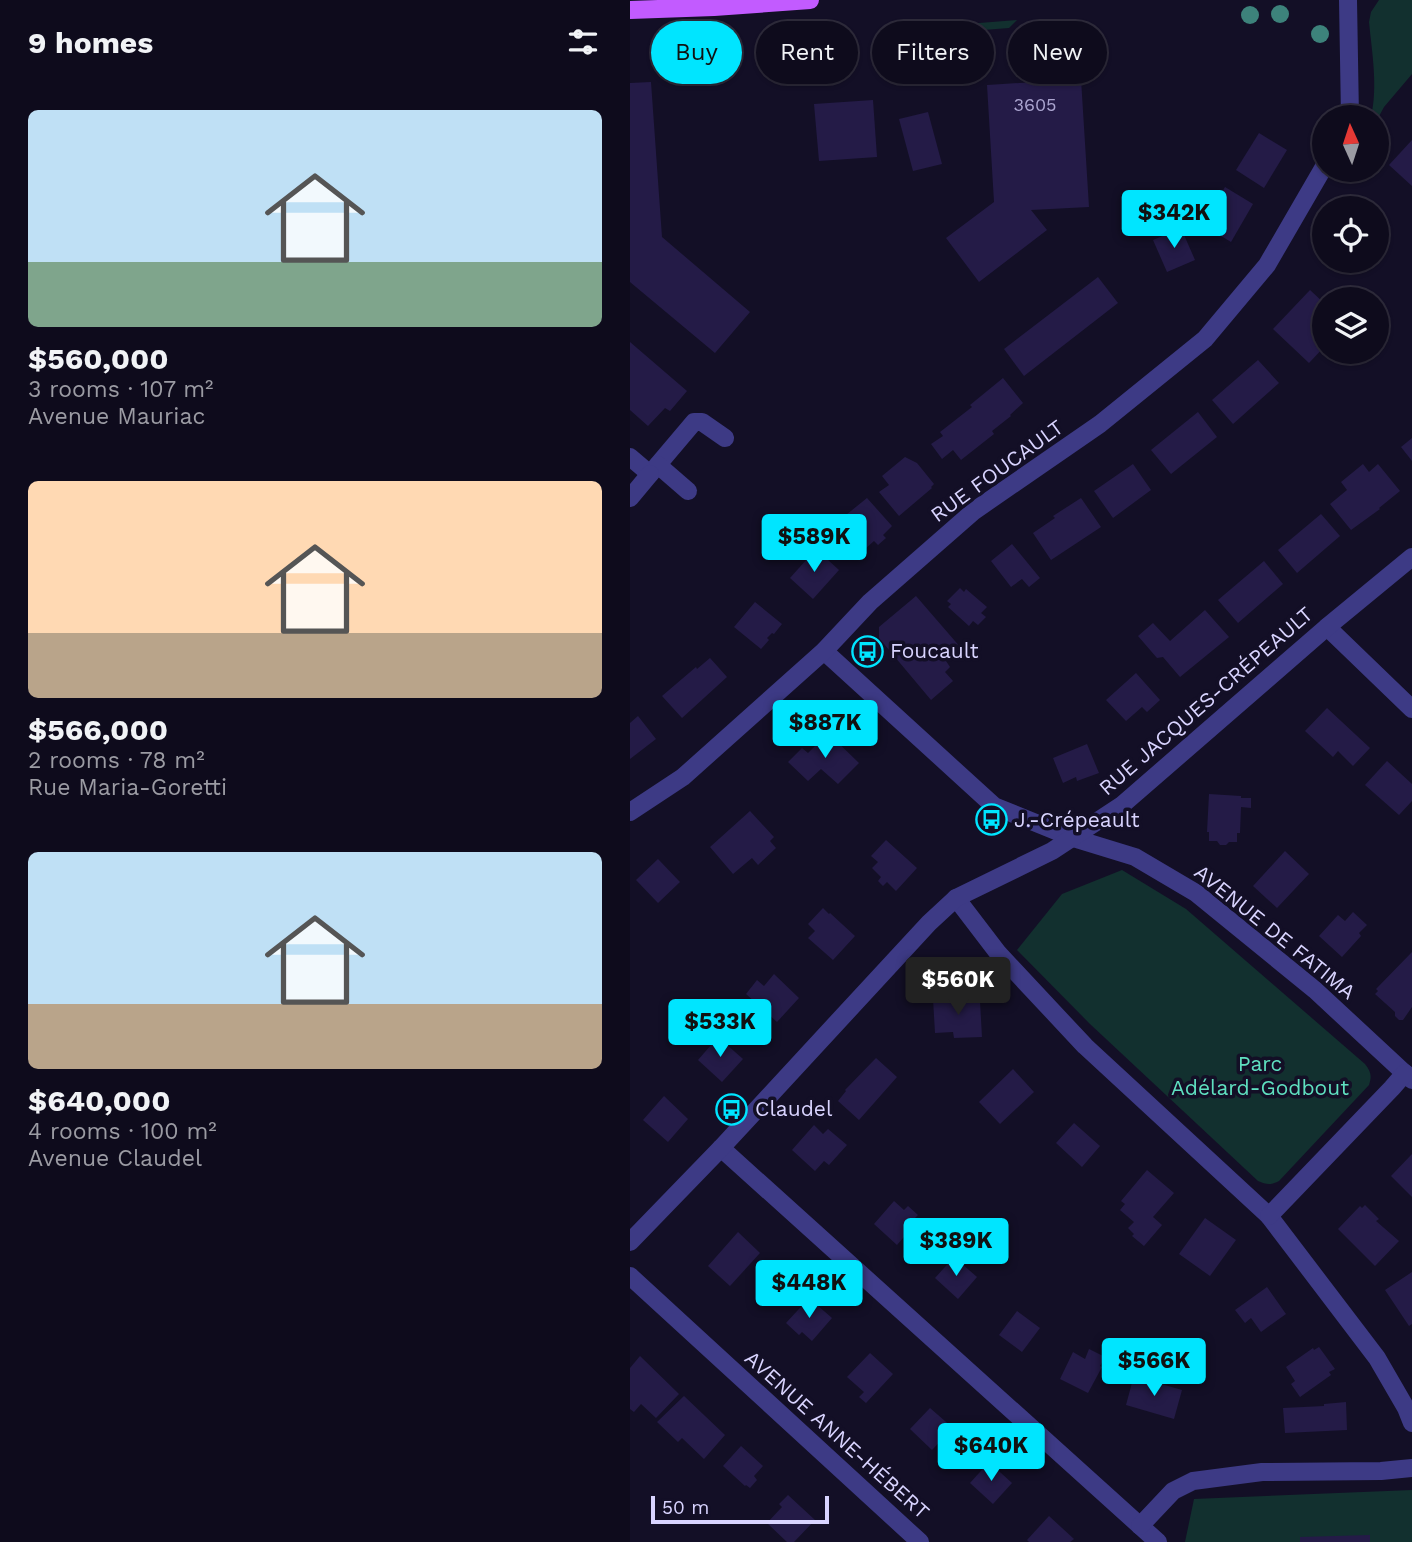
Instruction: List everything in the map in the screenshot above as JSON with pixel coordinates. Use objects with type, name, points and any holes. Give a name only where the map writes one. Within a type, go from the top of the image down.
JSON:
[{"type":"main road","points":[[630,10],[714,3],[810,0]]},
{"type":"street","points":[[1348,0],[1350,105]]},
{"type":"street","name":"RUE FOUCAULT","points":[[630,812],[682,777],[824,650],[870,602],[974,511],[1100,425],[1205,339],[1267,265],[1315,182]]},
{"type":"street","points":[[630,498],[694,422],[702,422],[725,438]]},
{"type":"street","points":[[630,457],[688,491]]},
{"type":"street","name":"RUE JACQUES-CRÉPEAULT","points":[[630,1242],[721,1148],[929,923],[956,898],[1052,851],[1122,805],[1412,557]]},
{"type":"street","points":[[1327,627],[1412,709]]},
{"type":"street","name":"AVENUE DE FATIMA","points":[[824,650],[995,806],[1073,838],[1135,857],[1196,893],[1315,990],[1408,1076]]},
{"type":"street","points":[[956,898],[998,953],[1085,1046],[1269,1216],[1377,1358],[1412,1423]]},
{"type":"street","points":[[1269,1216],[1392,1088],[1408,1076]]},
{"type":"street","points":[[721,1148],[1158,1542]]},
{"type":"street","name":"AVENUE ANNE-HÉBERT","points":[[630,1276],[920,1542]]},
{"type":"street","points":[[1140,1526],[1173,1491],[1193,1481],[1262,1472],[1381,1471],[1412,1468]]},
{"type":"green space","points":[[1379,0],[1412,0],[1412,74],[1386,105],[1373,105],[1373,58],[1369,22],[1371,12]]},
{"type":"green space","points":[[1017,20],[1008,21],[1008,28],[994,29],[994,22]]},
{"type":"green space","name":"Parc Adélard-Godbout","points":[[1122,870],[1186,909],[1369,1069],[1369,1085],[1279,1181],[1269,1184],[1258,1181],[1090,1024],[1017,950],[1062,894]]},
{"type":"green space","points":[[1412,1490],[1412,1542],[1185,1542],[1194,1499]]},
{"type":"building","points":[[651,82],[662,237],[750,312],[715,353],[630,282],[630,83]]},
{"type":"building","points":[[1081,84],[1089,207],[1031,210],[1047,230],[979,282],[946,238],[994,202],[987,85]]},
{"type":"building","points":[[873,100],[877,157],[819,161],[814,104]]},
{"type":"building","points":[[928,112],[942,164],[913,171],[899,119]]},
{"type":"building","points":[[1259,133],[1287,150],[1264,188],[1236,170]]},
{"type":"building","points":[[1412,140],[1412,186],[1390,164]]},
{"type":"building","points":[[1225,187],[1253,204],[1231,242],[1203,225]]},
{"type":"building","points":[[1181,228],[1195,260],[1167,272],[1153,240]]},
{"type":"building","points":[[1098,277],[1118,303],[1024,376],[1004,349]]},
{"type":"building","points":[[1310,290],[1312,292],[1312,360],[1309,363],[1273,329]]},
{"type":"building","points":[[630,342],[687,391],[670,411],[665,408],[648,426],[630,410]]},
{"type":"building","points":[[1258,360],[1279,383],[1233,424],[1212,400]]},
{"type":"building","points":[[1003,378],[1023,403],[992,431],[994,434],[961,460],[953,450],[942,459],[931,444],[943,436],[940,432]]},
{"type":"building","points":[[1198,412],[1217,437],[1171,474],[1151,450]]},
{"type":"building","points":[[1412,438],[1412,461],[1401,447]]},
{"type":"building","points":[[905,457],[917,463],[934,484],[899,516],[879,492],[889,485],[882,476]]},
{"type":"building","points":[[1133,464],[1151,490],[1113,518],[1094,491]]},
{"type":"building","points":[[1363,464],[1369,472],[1378,464],[1400,491],[1351,530],[1330,504],[1347,490],[1341,482]]},
{"type":"building","points":[[867,498],[892,526],[883,535],[886,538],[878,545],[874,541],[865,549],[841,519]]},
{"type":"building","points":[[1081,498],[1101,527],[1051,560],[1033,533]]},
{"type":"building","points":[[1321,514],[1340,536],[1297,573],[1278,550]]},
{"type":"building","points":[[1012,544],[1040,578],[1029,587],[1022,579],[1011,587],[991,561]]},
{"type":"building","points":[[816,549],[839,570],[813,599],[790,578]]},
{"type":"building","points":[[1264,561],[1283,584],[1238,623],[1218,600]]},
{"type":"building","points":[[960,588],[964,592],[966,589],[987,607],[981,613],[986,617],[978,625],[973,621],[969,626],[948,607],[951,604],[947,601]]},
{"type":"building","points":[[916,596],[961,648],[946,661],[950,667],[945,672],[953,681],[931,700],[879,638],[879,627]]},
{"type":"building","points":[[755,602],[782,624],[767,638],[769,640],[761,649],[734,627]]},
{"type":"building","points":[[1205,610],[1229,637],[1180,677],[1163,657],[1157,658],[1138,636],[1153,623],[1170,641]]},
{"type":"building","points":[[710,658],[727,677],[682,718],[662,696]]},
{"type":"building","points":[[1136,673],[1160,700],[1147,712],[1142,707],[1126,721],[1106,700]]},
{"type":"building","points":[[1327,708],[1370,748],[1353,766],[1338,751],[1333,757],[1305,731]]},
{"type":"building","points":[[638,716],[656,739],[630,759],[630,723]]},
{"type":"building","points":[[828,733],[859,763],[838,784],[821,769],[808,781],[788,762],[802,748],[808,753]]},
{"type":"building","points":[[1087,744],[1099,773],[1077,781],[1076,777],[1063,783],[1053,758]]},
{"type":"building","points":[[1387,761],[1412,784],[1412,801],[1399,815],[1365,785]]},
{"type":"building","points":[[1209,794],[1251,798],[1251,808],[1241,807],[1237,842],[1220,845],[1217,841],[1209,841]]},
{"type":"building","points":[[750,811],[774,837],[770,841],[776,848],[758,865],[752,858],[733,874],[710,847]]},
{"type":"building","points":[[886,840],[917,868],[896,891],[887,882],[883,886],[878,881],[881,877],[872,868],[878,862],[871,856]]},
{"type":"building","points":[[1285,851],[1309,874],[1277,908],[1253,886]]},
{"type":"building","points":[[658,859],[680,882],[658,903],[636,880]]},
{"type":"building","points":[[823,908],[855,936],[833,960],[808,938],[815,931],[808,924]]},
{"type":"building","points":[[1353,912],[1367,925],[1342,957],[1319,936],[1338,915],[1345,921]]},
{"type":"building","points":[[1412,952],[1412,1007],[1403,1020],[1399,1020],[1395,1012],[1375,994],[1378,991],[1376,989]]},
{"type":"building","points":[[774,974],[799,998],[777,1022],[746,994],[757,980],[764,986]]},
{"type":"building","points":[[964,998],[964,1001],[980,1001],[982,1037],[954,1038],[953,1032],[935,1033],[933,999]]},
{"type":"building","points":[[718,1037],[743,1059],[722,1082],[698,1060]]},
{"type":"building","points":[[876,1058],[897,1077],[859,1120],[838,1101]]},
{"type":"building","points":[[1013,1069],[1034,1092],[1000,1124],[979,1102]]},
{"type":"building","points":[[664,1096],[688,1119],[668,1142],[643,1120]]},
{"type":"building","points":[[1074,1123],[1100,1146],[1082,1167],[1056,1143]]},
{"type":"building","points":[[814,1125],[823,1134],[828,1129],[847,1145],[829,1165],[824,1161],[815,1171],[792,1150]]},
{"type":"building","points":[[1412,1154],[1412,1197],[1391,1176]]},
{"type":"building","points":[[1147,1170],[1174,1193],[1153,1217],[1162,1225],[1144,1246],[1132,1236],[1134,1234],[1128,1228],[1134,1222],[1120,1210],[1125,1204],[1121,1201]]},
{"type":"building","points":[[894,1201],[904,1210],[908,1206],[918,1215],[914,1219],[917,1222],[897,1245],[874,1224]]},
{"type":"building","points":[[1365,1205],[1379,1219],[1376,1221],[1399,1241],[1375,1266],[1338,1229],[1360,1206],[1362,1208]]},
{"type":"building","points":[[1205,1218],[1236,1240],[1210,1276],[1179,1254]]},
{"type":"building","points":[[738,1232],[760,1253],[730,1286],[708,1266]]},
{"type":"building","points":[[954,1257],[977,1277],[958,1299],[935,1278]]},
{"type":"building","points":[[1412,1272],[1412,1324],[1409,1326],[1385,1290]]},
{"type":"building","points":[[1267,1287],[1286,1314],[1261,1332],[1251,1318],[1245,1323],[1235,1310]]},
{"type":"building","points":[[809,1298],[832,1318],[812,1341],[802,1332],[799,1335],[786,1323]]},
{"type":"building","points":[[1017,1311],[1040,1328],[1022,1352],[999,1335]]},
{"type":"building","points":[[1319,1347],[1335,1369],[1329,1372],[1331,1375],[1300,1397],[1291,1384],[1295,1381],[1286,1367],[1313,1348],[1314,1350]]},
{"type":"building","points":[[1089,1349],[1105,1357],[1088,1393],[1060,1379],[1073,1352],[1085,1359]]},
{"type":"building","points":[[870,1353],[893,1374],[866,1403],[859,1397],[864,1392],[847,1377]]},
{"type":"building","points":[[640,1356],[679,1394],[656,1418],[641,1404],[634,1412],[630,1409],[630,1368]]},
{"type":"building","points":[[1133,1379],[1182,1390],[1174,1419],[1126,1405]]},
{"type":"building","points":[[684,1396],[725,1435],[704,1459],[682,1438],[678,1442],[657,1422]]},
{"type":"building","points":[[1346,1402],[1347,1430],[1285,1433],[1283,1408]]},
{"type":"building","points":[[930,1408],[953,1428],[932,1450],[910,1429]]},
{"type":"building","points":[[741,1446],[763,1466],[754,1476],[757,1480],[750,1488],[723,1466]]},
{"type":"building","points":[[989,1462],[1012,1483],[993,1504],[970,1483]]},
{"type":"building","points":[[788,1495],[815,1520],[794,1542],[787,1542],[767,1523],[782,1507],[779,1504]]},
{"type":"building","points":[[1049,1516],[1074,1539],[1070,1542],[1029,1542],[1027,1540]]},
{"type":"building","points":[[1370,1535],[1370,1542],[1300,1542],[1300,1537]]},
{"type":"place","name":"Foucault","points":[[867,651]]},
{"type":"place","name":"J.-Crépeault","points":[[991,820]]},
{"type":"place","name":"Claudel","points":[[732,1109]]}]
